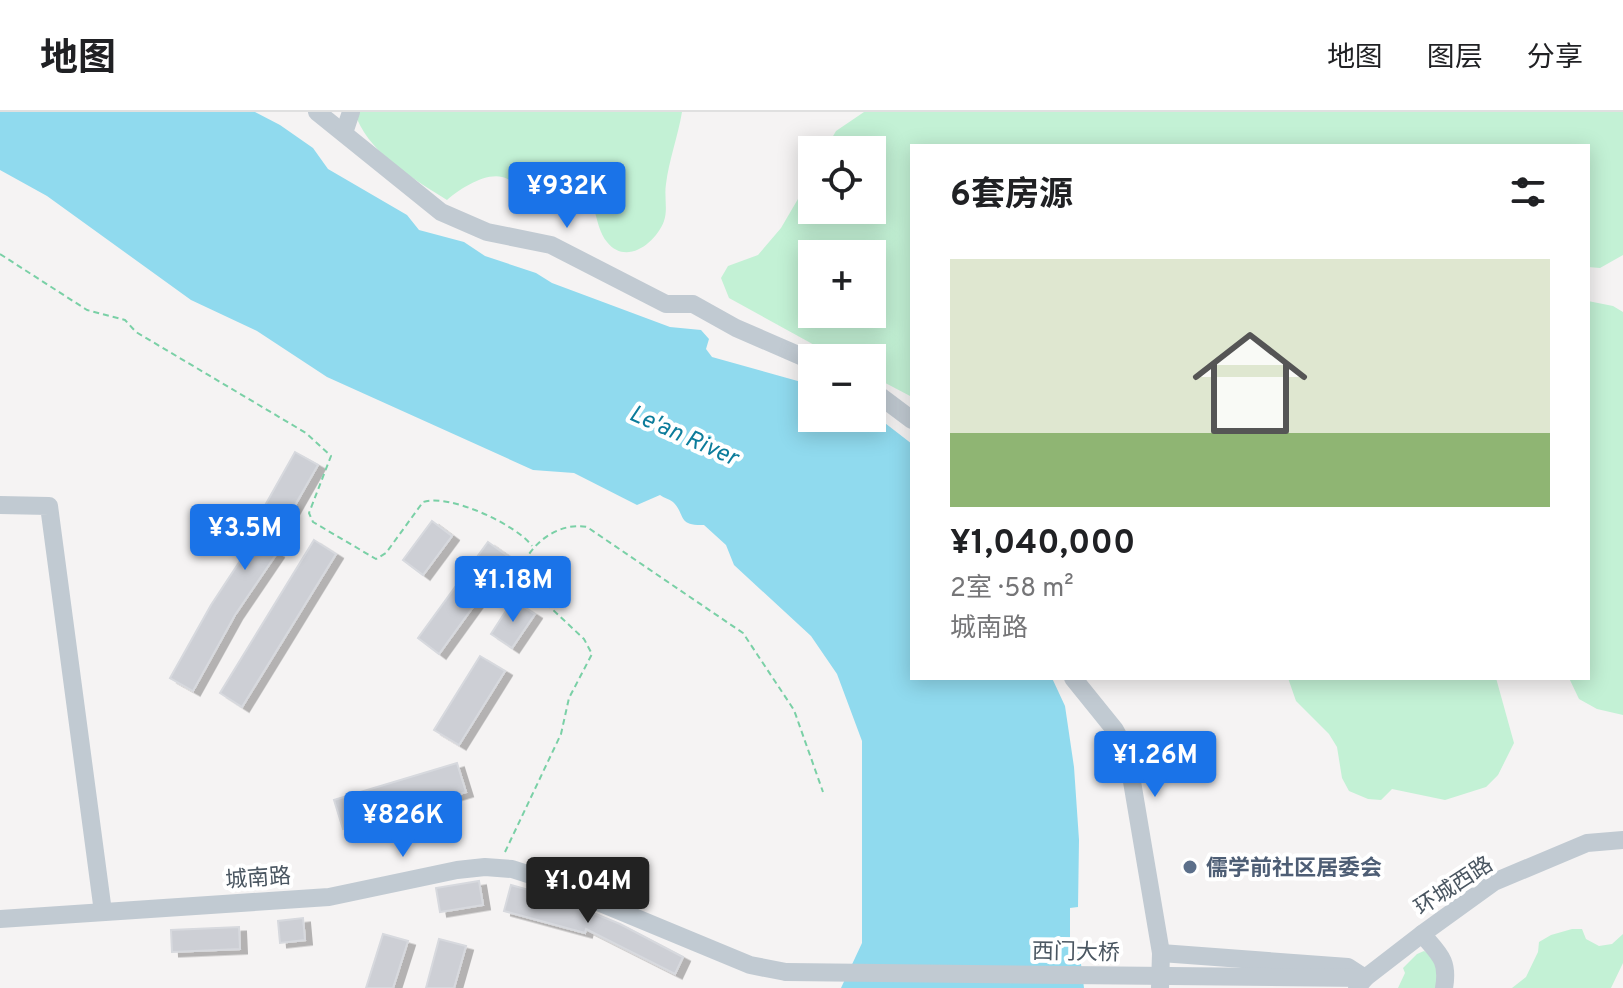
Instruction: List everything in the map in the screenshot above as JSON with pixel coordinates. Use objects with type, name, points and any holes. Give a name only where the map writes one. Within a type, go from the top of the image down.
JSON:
[{"type":"street","points":[[317,112],[441,212],[487,232],[551,245],[666,304],[693,304],[736,328],[798,355]]},
{"type":"street","points":[[344,133],[351,112]]},
{"type":"street","points":[[886,400],[910,418]]},
{"type":"street","points":[[0,505],[49,506],[103,912]]},
{"type":"street","points":[[1075,680],[1115,730],[1127,752],[1161,953],[1160,988]]},
{"type":"street","name":"环城西路","points":[[1362,985],[1422,934],[1494,882],[1587,843],[1623,840]]},
{"type":"street","name":"城南路","points":[[0,919],[329,897],[457,870],[512,869],[750,965],[786,972]]},
{"type":"street","points":[[1422,934],[1445,964],[1444,988]]},
{"type":"street","points":[[1161,953],[1348,967],[1362,985]]},
{"type":"street","name":"西门大桥","points":[[786,972],[1362,985]]},
{"type":"path","points":[[0,254],[87,310],[125,320],[136,332],[306,433],[331,456],[309,513],[313,522],[376,559],[386,553],[423,502],[432,499],[473,509],[525,536],[533,547]]},
{"type":"path","points":[[497,868],[561,734],[569,698],[592,654],[584,639],[519,578],[521,566],[533,547],[559,529],[575,525],[587,527],[743,633],[794,710],[823,792]]},
{"type":"green space","points":[[360,112],[682,112],[667,175],[664,221],[647,244],[631,252],[623,252],[607,242],[589,195],[571,179],[556,177],[519,183],[502,177],[488,177],[465,187],[447,200],[408,175],[373,144],[357,119]]},
{"type":"green space","points":[[864,112],[1623,112],[1623,255],[1600,268],[1590,267],[1590,144],[910,144],[910,396],[886,383],[886,344],[813,344],[729,298],[721,278],[728,266],[758,255],[781,228],[798,199],[798,224],[886,224],[886,136],[833,136]]},
{"type":"green space","points":[[1590,301],[1613,306],[1623,312],[1623,715],[1597,709],[1579,699],[1570,680],[1590,680]]},
{"type":"green space","points":[[1289,680],[1497,680],[1514,743],[1498,775],[1486,787],[1445,800],[1392,789],[1381,800],[1368,799],[1349,791],[1342,778],[1337,747],[1329,734],[1296,701]]},
{"type":"green space","points":[[1572,929],[1582,929],[1586,939],[1599,946],[1612,944],[1623,934],[1623,963],[1611,988],[1512,988],[1526,977],[1538,952],[1539,942]]},
{"type":"green space","points":[[1424,951],[1436,962],[1438,988],[1398,988],[1405,973],[1403,968]]},
{"type":"water","name":"Le'an River","points":[[0,112],[255,112],[313,148],[328,169],[407,215],[419,230],[464,242],[485,256],[536,273],[552,283],[670,327],[701,330],[709,339],[706,349],[712,357],[798,381],[798,432],[886,432],[886,424],[910,442],[910,680],[1053,680],[1065,706],[1074,767],[1079,840],[1078,907],[1070,908],[1070,947],[1079,948],[1084,988],[841,988],[862,943],[862,741],[837,674],[811,636],[734,565],[726,545],[704,525],[686,522],[673,502],[660,495],[637,505],[574,473],[533,470],[327,377],[257,331],[191,300],[47,196],[0,170]]},
{"type":"building","points":[[295,452],[318,465],[270,549],[277,553],[235,615],[193,691],[170,678],[211,605],[261,529],[254,525]]},
{"type":"building","points":[[432,521],[452,536],[423,575],[403,560]]},
{"type":"building","points":[[314,540],[336,554],[242,707],[220,693]]},
{"type":"building","points":[[488,542],[509,557],[439,654],[418,638]]},
{"type":"building","points":[[513,600],[535,614],[512,648],[491,634]]},
{"type":"building","points":[[480,656],[505,671],[459,745],[434,730]]},
{"type":"building","points":[[457,763],[466,792],[343,829],[334,800]]},
{"type":"building","points":[[479,881],[483,905],[440,912],[436,888]]},
{"type":"building","points":[[511,885],[557,898],[620,924],[683,957],[675,974],[586,929],[585,933],[504,911]]},
{"type":"building","points":[[303,918],[305,940],[280,943],[278,921]]},
{"type":"building","points":[[239,927],[240,949],[172,952],[171,930]]},
{"type":"building","points":[[383,934],[408,941],[393,988],[366,988]]},
{"type":"building","points":[[439,939],[466,946],[454,988],[426,988]]},
{"type":"place","name":"儒学前社区居委会","points":[[1190,867]]}]
